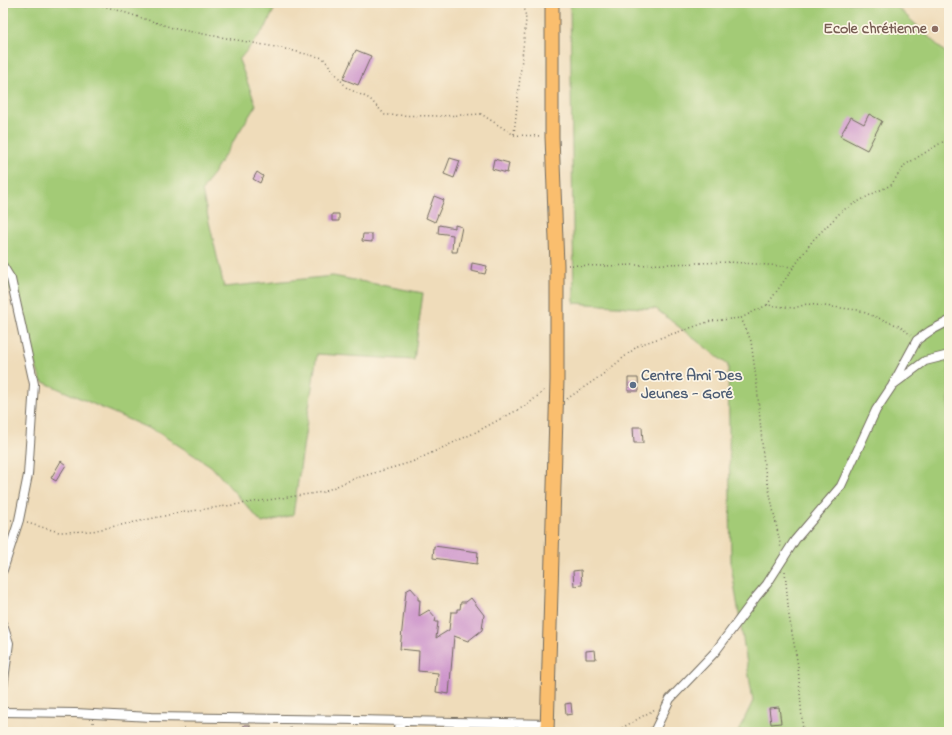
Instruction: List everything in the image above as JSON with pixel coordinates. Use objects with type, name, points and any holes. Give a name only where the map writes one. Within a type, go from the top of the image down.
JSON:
[{"type":"main road","points":[[548,728],[557,380],[557,265],[552,137],[552,3]]},
{"type":"street","points":[[3,266],[11,279],[34,384],[28,475],[19,520],[3,570]]},
{"type":"street","points":[[654,732],[670,699],[715,652],[767,584],[784,560],[795,540],[841,486],[876,410],[892,386],[917,340],[949,321]]},
{"type":"street","points":[[892,386],[925,361],[949,355]]},
{"type":"street","points":[[3,626],[9,643],[3,687]]},
{"type":"street","points":[[3,712],[151,717],[402,720],[548,728]]},
{"type":"street","points":[[397,732],[402,720]]},
{"type":"path","points":[[95,3],[176,29],[281,48],[323,58],[348,88],[370,99],[385,115],[441,116],[481,114],[514,135],[552,137]]},
{"type":"path","points":[[514,135],[526,20],[524,3]]},
{"type":"path","points":[[556,407],[602,375],[639,345],[711,321],[741,318],[767,305],[813,240],[843,210],[891,185],[905,165],[949,138]]},
{"type":"path","points":[[557,265],[602,266],[730,262],[794,267]]},
{"type":"path","points":[[767,305],[794,308],[808,304],[858,310],[899,326],[917,340]]},
{"type":"path","points":[[741,318],[751,341],[757,386],[764,465],[784,560],[789,616],[798,666],[803,732]]},
{"type":"path","points":[[3,520],[19,520],[59,532],[92,531],[178,513],[323,492],[353,479],[412,462],[474,433],[527,405],[557,380]]},
{"type":"path","points":[[615,732],[653,711],[670,699]]},
{"type":"path","points":[[93,714],[94,732]]},
{"type":"green space","points":[[3,3],[277,3],[266,27],[239,60],[256,105],[202,191],[224,287],[333,276],[423,293],[414,360],[317,354],[293,515],[262,523],[211,466],[159,433],[41,381],[3,270]]},
{"type":"green space","points":[[570,3],[893,3],[949,56],[949,732],[738,732],[753,701],[731,565],[728,365],[656,309],[574,303]]},
{"type":"building","points":[[356,50],[371,56],[358,85],[343,79]]},
{"type":"building","points":[[869,114],[882,121],[867,150],[840,136],[851,117],[864,124]]},
{"type":"building","points":[[450,158],[460,161],[454,178],[444,174]]},
{"type":"building","points":[[494,159],[509,163],[507,173],[492,169]]},
{"type":"building","points":[[257,172],[263,176],[260,183],[253,179]]},
{"type":"building","points":[[434,196],[444,200],[435,222],[426,218]]},
{"type":"building","points":[[332,214],[339,214],[339,221],[332,221]]},
{"type":"building","points":[[439,225],[455,228],[455,225],[462,227],[457,252],[452,252],[453,235],[438,233]]},
{"type":"building","points":[[363,234],[372,234],[372,242],[362,241]]},
{"type":"building","points":[[472,263],[487,266],[485,274],[471,271]]},
{"type":"building","points":[[628,378],[638,378],[639,391],[628,391]]},
{"type":"building","points":[[633,427],[642,427],[643,443],[634,443]]},
{"type":"building","points":[[61,461],[66,465],[56,481],[51,478]]},
{"type":"building","points":[[434,546],[478,552],[477,564],[433,558]]},
{"type":"building","points":[[581,570],[582,585],[574,586],[573,571]]},
{"type":"building","points":[[411,588],[418,596],[418,600],[420,600],[419,616],[429,610],[436,618],[435,622],[438,622],[436,638],[449,630],[451,612],[457,612],[457,609],[460,609],[461,602],[466,602],[471,598],[484,615],[482,630],[468,641],[454,636],[449,694],[436,692],[438,673],[418,671],[419,651],[400,649],[406,591]]},
{"type":"building","points":[[595,650],[596,659],[586,659],[586,651]]},
{"type":"building","points":[[571,703],[572,714],[566,715],[565,704]]},
{"type":"building","points":[[779,707],[781,723],[771,724],[769,708]]},
{"type":"building","points":[[244,725],[250,725],[250,732],[243,732]]},
{"type":"place","name":"Ecole chrétienne","points":[[935,29]]},
{"type":"place","name":"Centre Ami Des Jeunes - Goré","points":[[633,385]]}]
